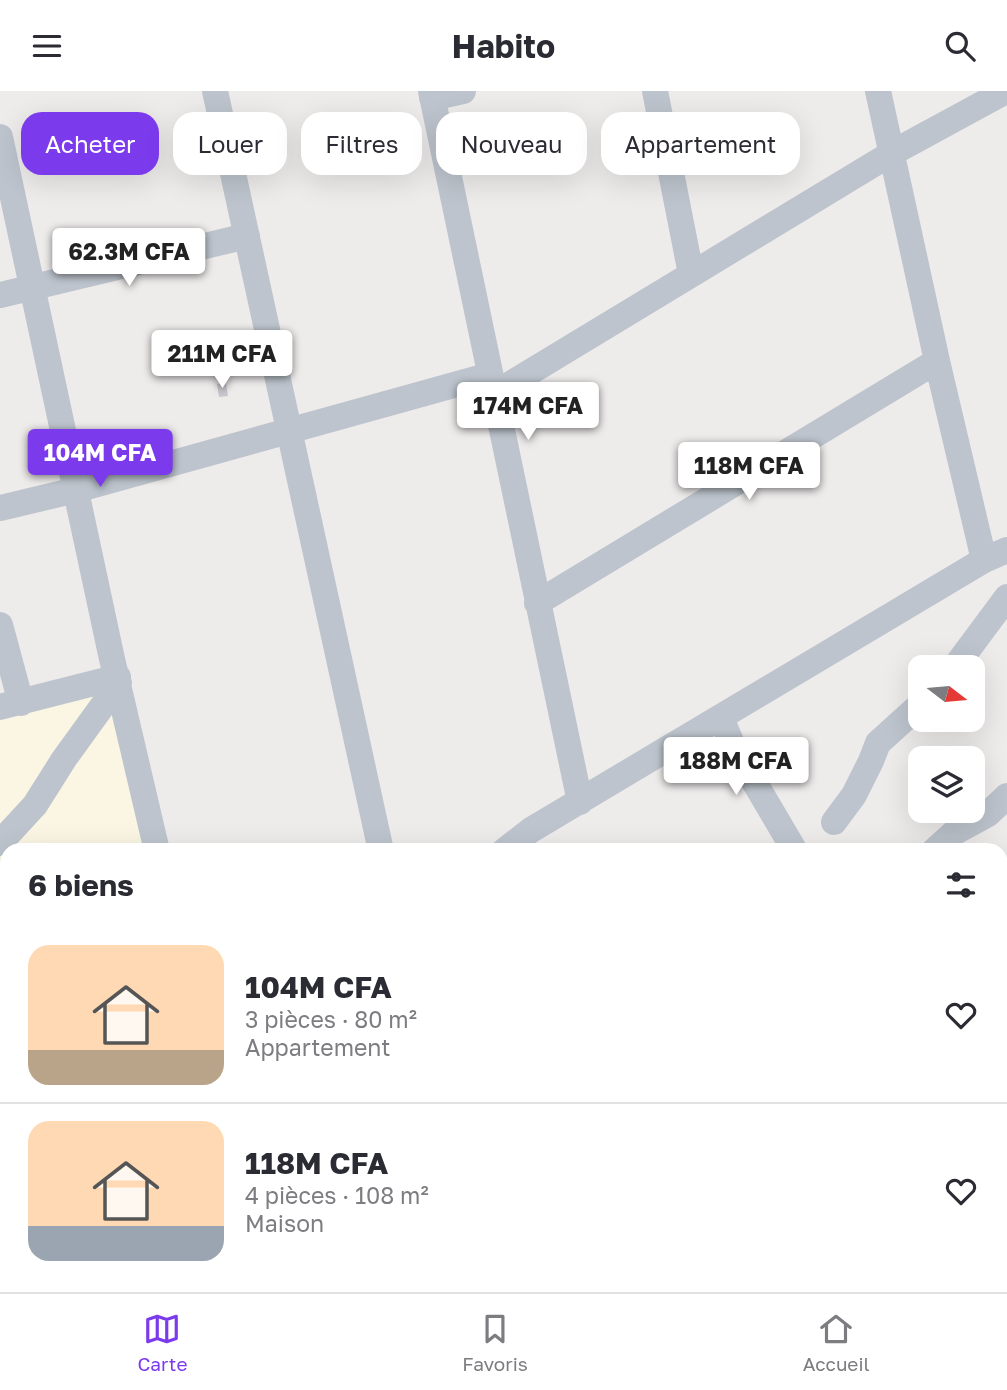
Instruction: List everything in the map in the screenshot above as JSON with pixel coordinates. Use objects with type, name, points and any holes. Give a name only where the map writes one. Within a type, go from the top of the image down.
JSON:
[{"type":"street","points":[[215,91],[379,843]]},
{"type":"street","points":[[463,91],[432,95],[580,802]]},
{"type":"street","points":[[655,91],[691,274]]},
{"type":"street","points":[[514,843],[531,830],[996,555],[937,361],[878,91]]},
{"type":"street","points":[[0,508],[76,490],[290,429],[492,385],[691,274],[892,153],[1006,91]]},
{"type":"street","points":[[0,137],[112,659],[155,843]]},
{"type":"street","points":[[0,295],[247,236]]},
{"type":"street","points":[[537,603],[937,361]]},
{"type":"street","points":[[964,655],[1007,597]]},
{"type":"street","points":[[0,625],[10,705],[118,680]]},
{"type":"street","points":[[0,843],[35,805],[118,680]]},
{"type":"street","points":[[834,822],[862,781],[878,743],[908,716]]},
{"type":"street","points":[[722,718],[733,746],[790,843]]},
{"type":"street","points":[[943,843],[955,832],[988,814],[1007,796]]},
{"type":"shaded area","points":[[117,683],[151,843],[0,843],[0,711]]},
{"type":"building","points":[[216,338],[231,339],[231,362],[216,362]]},
{"type":"building","points":[[226,383],[228,396],[219,397],[217,384]]}]
